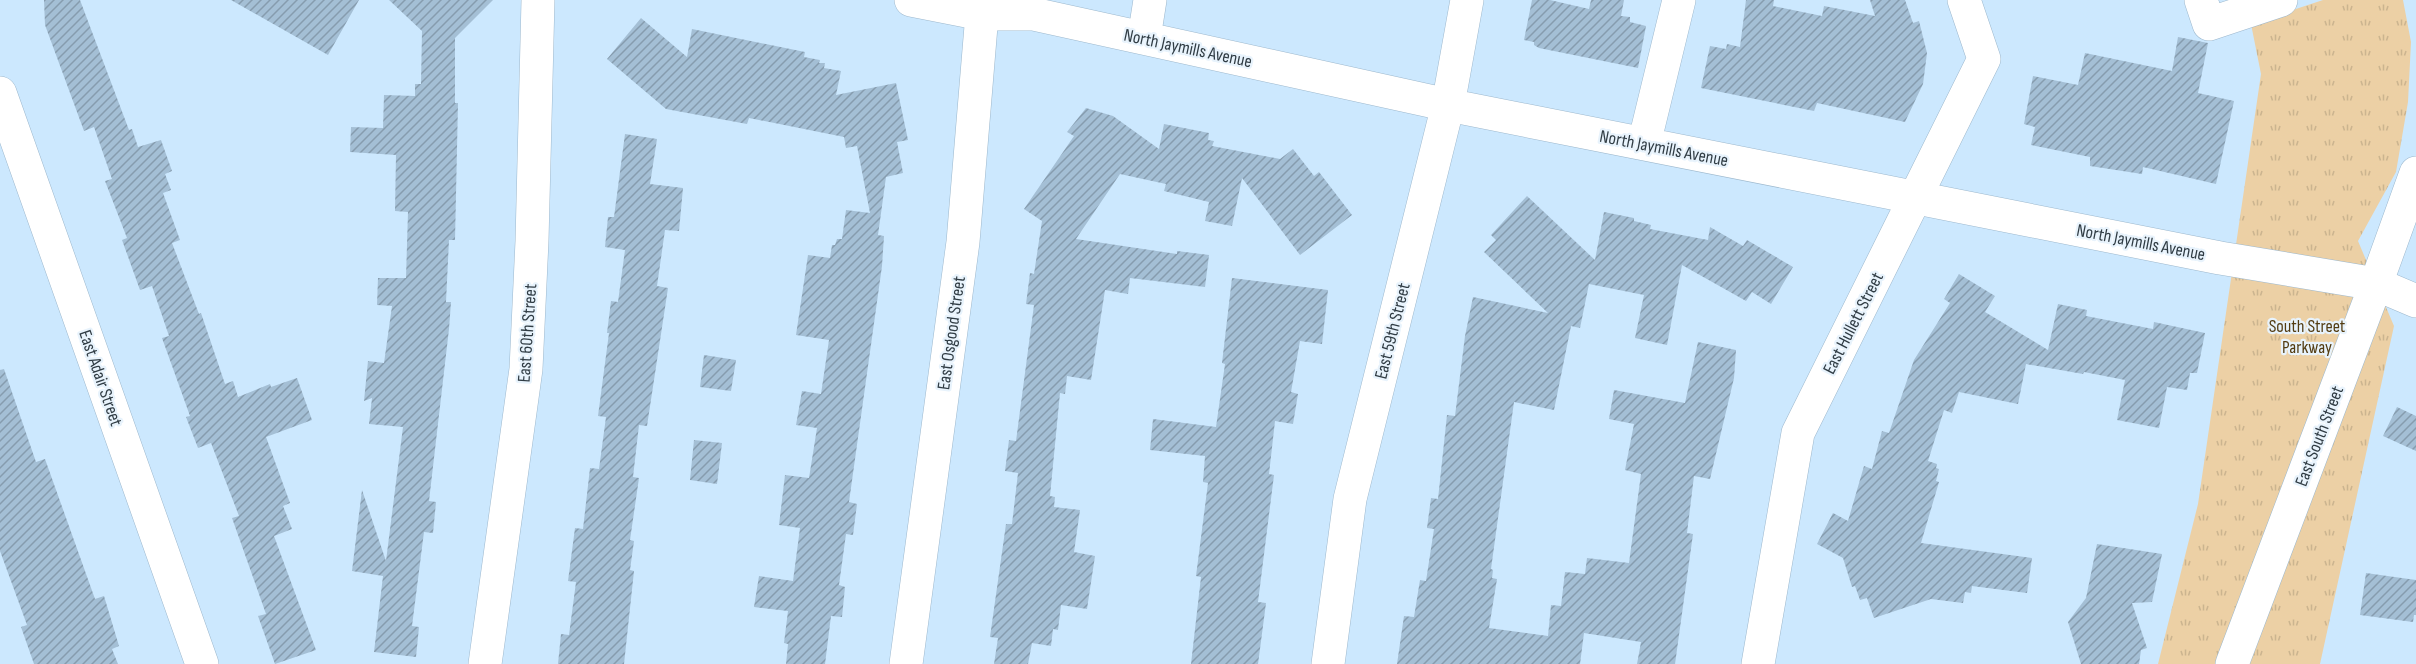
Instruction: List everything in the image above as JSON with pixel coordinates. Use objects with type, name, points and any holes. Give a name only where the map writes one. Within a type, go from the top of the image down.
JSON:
[{"type":"street","name":"East 60th Street","points":[[486,664],[526,369],[532,241],[538,0]]},
{"type":"street","name":"North Jaymills Avenue","points":[[911,0],[1033,14],[1448,105],[2220,258],[2376,284],[2416,301]]},
{"type":"street","points":[[1144,38],[1150,0]]},
{"type":"street","name":"East 59th Street","points":[[1328,664],[1350,499],[1448,105],[1467,0]]},
{"type":"street","points":[[1644,144],[1679,0]]},
{"type":"street","name":"East Hullett Street","points":[[1758,664],[1798,433],[1917,198],[1984,59],[1964,0]]},
{"type":"street","points":[[2201,0],[2209,24],[2281,0]]},
{"type":"street","name":"East Osgood Street","points":[[906,664],[963,242],[981,7]]},
{"type":"street","name":"East Adair Street","points":[[0,93],[202,664]]},
{"type":"street","name":"East South Street","points":[[2232,664],[2416,173]]},
{"type":"green space","name":"South Street Parkway","points":[[2323,0],[2403,0],[2411,42],[2408,102],[2396,172],[2358,241],[2394,326],[2320,664],[2158,664],[2198,504],[2261,74],[2251,24]]},
{"type":"building","points":[[44,0],[80,0],[129,130],[132,129],[138,147],[161,140],[172,171],[165,174],[171,190],[163,193],[180,240],[172,243],[199,314],[201,313],[225,384],[233,381],[238,397],[270,384],[271,387],[297,378],[312,420],[266,437],[290,503],[283,506],[292,529],[274,536],[316,650],[275,664],[258,616],[266,614],[232,518],[239,516],[211,443],[198,448],[186,417],[190,416],[162,338],[169,336],[152,286],[140,290],[122,240],[127,238],[105,181],[112,179],[94,127],[84,131],[45,25]]},
{"type":"building","points":[[231,0],[359,0],[328,55]]},
{"type":"building","points":[[389,0],[493,0],[455,38],[455,103],[458,103],[455,240],[449,240],[446,302],[451,302],[449,329],[429,501],[436,502],[433,533],[424,532],[412,626],[419,627],[416,657],[374,652],[383,576],[352,571],[362,490],[386,561],[403,427],[369,424],[372,398],[364,401],[368,361],[384,363],[392,306],[377,305],[378,278],[406,278],[408,212],[395,211],[396,155],[350,152],[351,127],[383,128],[384,95],[415,96],[415,84],[421,84],[422,31]]},
{"type":"building","points":[[1532,0],[1550,0],[1589,9],[1591,0],[1624,0],[1621,16],[1630,17],[1630,22],[1646,26],[1638,68],[1539,48],[1534,45],[1534,42],[1524,40]]},
{"type":"building","points":[[1746,0],[1774,0],[1773,6],[1822,16],[1824,6],[1875,16],[1870,0],[1905,0],[1913,23],[1919,21],[1927,53],[1923,84],[1905,122],[1817,103],[1814,111],[1701,88],[1710,46],[1726,49],[1727,44],[1740,47]]},
{"type":"building","points":[[641,18],[687,57],[692,29],[805,52],[804,57],[825,63],[824,68],[841,71],[836,95],[896,83],[908,140],[897,142],[903,173],[886,177],[878,235],[884,236],[882,266],[849,502],[857,504],[853,535],[846,534],[839,585],[845,587],[842,617],[831,616],[825,664],[786,664],[788,644],[784,643],[788,611],[754,607],[759,576],[793,581],[800,528],[779,525],[785,475],[809,478],[817,428],[796,425],[802,391],[821,394],[829,340],[796,335],[808,255],[830,258],[832,245],[835,245],[837,239],[842,239],[846,210],[870,213],[857,146],[846,148],[844,137],[749,118],[747,124],[666,109],[607,59]]},
{"type":"building","points":[[2178,37],[2208,43],[2198,93],[2234,101],[2216,184],[2143,167],[2142,174],[2090,166],[2090,157],[2031,145],[2035,127],[2024,124],[2033,76],[2078,85],[2085,53],[2172,71]]},
{"type":"building","points":[[1086,108],[1113,116],[1159,149],[1164,124],[1209,133],[1208,140],[1214,141],[1212,146],[1280,159],[1293,149],[1314,176],[1319,172],[1352,215],[1300,255],[1242,178],[1232,226],[1205,221],[1209,202],[1164,191],[1166,184],[1120,174],[1076,239],[1177,254],[1177,251],[1209,255],[1205,287],[1130,278],[1128,294],[1105,290],[1091,380],[1067,376],[1065,394],[1060,393],[1050,496],[1055,497],[1054,507],[1080,510],[1074,552],[1095,556],[1087,609],[1061,605],[1058,630],[1053,629],[1051,646],[1032,643],[1028,664],[994,664],[998,638],[990,637],[1006,524],[1012,524],[1018,473],[1005,471],[1009,440],[1016,441],[1034,305],[1026,304],[1030,273],[1034,274],[1042,221],[1024,209],[1074,136],[1067,132]]},
{"type":"building","points":[[625,134],[657,139],[650,184],[683,188],[679,231],[665,230],[657,286],[668,288],[647,426],[639,425],[633,477],[639,478],[630,540],[634,541],[630,570],[634,571],[624,664],[558,664],[561,634],[569,635],[576,582],[568,581],[575,528],[583,529],[590,468],[599,469],[606,417],[598,416],[609,333],[607,333],[611,301],[618,302],[625,250],[605,247],[608,217],[614,217]]},
{"type":"building","points":[[1527,196],[1595,260],[1604,212],[1634,218],[1634,221],[1651,225],[1650,229],[1708,240],[1710,227],[1743,246],[1747,240],[1793,267],[1771,304],[1752,292],[1746,301],[1682,265],[1667,345],[1635,338],[1644,295],[1589,284],[1580,328],[1571,326],[1554,410],[1514,402],[1491,569],[1493,570],[1492,578],[1497,579],[1489,628],[1548,636],[1551,605],[1561,606],[1565,572],[1585,574],[1587,558],[1629,563],[1641,474],[1625,470],[1634,424],[1609,419],[1614,390],[1685,403],[1698,342],[1736,350],[1734,378],[1710,479],[1694,476],[1687,533],[1693,534],[1675,664],[1637,664],[1641,642],[1584,633],[1580,664],[1397,664],[1404,616],[1414,617],[1420,580],[1426,581],[1434,529],[1427,528],[1431,498],[1438,499],[1447,415],[1455,416],[1465,336],[1473,297],[1548,313],[1484,252],[1496,240],[1491,235]]},
{"type":"building","points":[[1959,274],[1995,296],[1985,312],[2048,350],[2058,304],[2087,310],[2086,316],[2153,329],[2154,322],[2205,333],[2197,373],[2190,373],[2187,390],[2167,387],[2159,428],[2117,420],[2125,380],[2084,372],[2083,374],[2026,364],[2018,404],[1959,392],[1952,413],[1944,410],[1928,461],[1937,464],[1936,468],[1939,469],[1936,481],[1939,482],[1921,543],[2032,558],[2027,593],[1972,586],[1971,593],[1965,592],[1963,603],[1931,599],[1874,618],[1867,598],[1860,600],[1855,586],[1852,587],[1843,558],[1817,544],[1833,513],[1848,521],[1864,466],[1872,469],[1882,431],[1889,433],[1914,360],[1950,303],[1944,299]]},
{"type":"building","points":[[1232,278],[1328,290],[1322,344],[1300,341],[1291,392],[1298,394],[1293,424],[1275,421],[1269,474],[1274,475],[1258,602],[1266,603],[1258,664],[1191,664],[1201,577],[1196,576],[1208,483],[1203,482],[1205,456],[1150,450],[1153,419],[1216,427],[1225,364],[1222,363]]},
{"type":"building","points":[[704,355],[736,360],[731,391],[700,387]]},
{"type":"building","points":[[4,369],[36,462],[45,459],[95,599],[104,596],[119,646],[112,649],[118,664],[34,664],[21,627],[27,625],[0,551],[0,370]]},
{"type":"building","points":[[2397,407],[2416,416],[2416,451],[2383,436]]},
{"type":"building","points":[[694,440],[722,443],[717,484],[690,480]]},
{"type":"building","points":[[2097,544],[2162,554],[2152,602],[2132,603],[2147,648],[2141,650],[2139,664],[2081,664],[2068,622],[2086,598]]},
{"type":"building","points":[[2366,573],[2416,580],[2416,615],[2414,615],[2413,622],[2360,615]]}]
